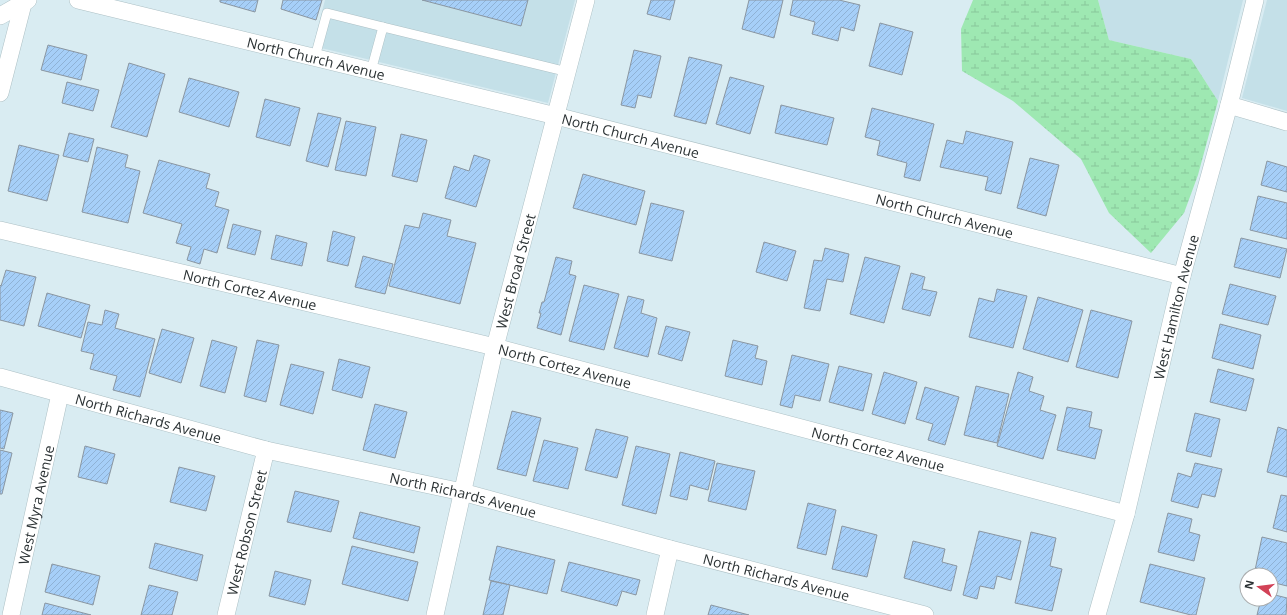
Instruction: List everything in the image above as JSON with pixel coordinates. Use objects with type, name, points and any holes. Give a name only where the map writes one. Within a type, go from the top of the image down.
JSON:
[{"type":"street","name":"North Church Avenue","points":[[78,0],[556,116],[1182,276]]},
{"type":"street","name":"West Broad Street","points":[[435,615],[495,347],[586,0]]},
{"type":"street","name":"West Hamilton Avenue","points":[[1097,615],[1126,514],[1182,276],[1255,0]]},
{"type":"street","points":[[0,16],[25,1]]},
{"type":"street","points":[[0,93],[25,1]]},
{"type":"street","points":[[1228,105],[1287,122]]},
{"type":"street","name":"North Cortez Avenue","points":[[0,230],[495,347],[1126,514]]},
{"type":"street","name":"North Richards Avenue","points":[[0,377],[266,450],[462,492],[881,609],[925,615]]},
{"type":"street","name":"West Myra Avenue","points":[[11,615],[60,394]]},
{"type":"street","name":"West Robson Street","points":[[226,615],[266,450]]},
{"type":"street","points":[[655,615],[670,549]]},
{"type":"lane","points":[[314,57],[327,13],[568,72]]},
{"type":"lane","points":[[371,71],[383,27]]},
{"type":"shaded area","points":[[325,0],[575,0],[548,103],[313,46]]},
{"type":"shaded area","points":[[1098,0],[1243,0],[1218,101],[1191,59],[1109,40]]},
{"type":"shaded area","points":[[1267,0],[1287,0],[1287,111],[1242,98]]},
{"type":"green space","points":[[973,0],[1098,0],[1109,40],[1191,59],[1218,101],[1198,175],[1184,213],[1151,253],[1109,213],[1081,159],[1013,101],[962,71],[961,29]]},
{"type":"building","points":[[220,0],[258,0],[255,12],[220,2]]},
{"type":"building","points":[[283,0],[322,0],[316,20],[281,9]]},
{"type":"building","points":[[422,0],[528,0],[521,26]]},
{"type":"building","points":[[651,0],[675,0],[670,20],[647,14]]},
{"type":"building","points":[[749,0],[783,0],[774,38],[742,29]]},
{"type":"building","points":[[793,0],[839,0],[860,5],[854,31],[841,27],[838,41],[812,34],[815,22],[790,15]]},
{"type":"building","points":[[880,23],[913,32],[902,75],[869,66]]},
{"type":"building","points":[[48,45],[87,55],[81,80],[41,70]]},
{"type":"building","points":[[634,50],[661,56],[651,98],[638,95],[635,108],[621,105]]},
{"type":"building","points":[[689,57],[722,65],[706,124],[674,116]]},
{"type":"building","points":[[129,63],[165,74],[147,137],[111,127]]},
{"type":"building","points":[[730,77],[764,86],[750,134],[716,124]]},
{"type":"building","points":[[189,78],[239,92],[229,127],[179,112]]},
{"type":"building","points":[[67,82],[99,90],[93,111],[62,103]]},
{"type":"building","points":[[265,99],[300,108],[290,146],[256,137]]},
{"type":"building","points":[[781,105],[834,118],[827,145],[775,133]]},
{"type":"building","points":[[872,108],[934,124],[920,181],[904,177],[907,163],[877,155],[880,141],[865,137]]},
{"type":"building","points":[[318,113],[341,118],[328,167],[306,161]]},
{"type":"building","points":[[346,121],[376,127],[366,176],[335,170]]},
{"type":"building","points":[[966,131],[1013,142],[1001,194],[985,190],[988,177],[940,167],[947,140],[963,144]]},
{"type":"building","points":[[69,133],[94,139],[88,162],[63,156]]},
{"type":"building","points":[[401,134],[427,140],[417,182],[392,176]]},
{"type":"building","points":[[19,145],[59,155],[47,201],[8,191]]},
{"type":"building","points":[[97,147],[128,155],[125,167],[140,171],[128,223],[82,212]]},
{"type":"building","points":[[474,155],[490,160],[476,207],[445,198],[454,166],[469,171]]},
{"type":"building","points":[[1030,158],[1059,165],[1046,216],[1017,208]]},
{"type":"building","points":[[159,160],[210,174],[206,188],[219,192],[215,206],[229,210],[217,253],[204,249],[200,264],[187,260],[191,247],[176,243],[182,224],[143,213]]},
{"type":"building","points":[[1267,161],[1287,167],[1287,192],[1261,185]]},
{"type":"building","points":[[583,174],[645,191],[636,225],[573,208]]},
{"type":"building","points":[[1258,196],[1287,203],[1287,239],[1250,230]]},
{"type":"building","points":[[651,203],[684,211],[672,261],[639,253]]},
{"type":"building","points":[[423,213],[451,220],[447,236],[476,243],[460,304],[389,286],[405,225],[419,228]]},
{"type":"building","points":[[233,224],[261,231],[255,255],[227,248]]},
{"type":"building","points":[[333,231],[355,237],[348,266],[327,261]]},
{"type":"building","points":[[276,235],[307,243],[302,266],[271,259]]},
{"type":"building","points":[[1241,238],[1287,249],[1280,278],[1234,267]]},
{"type":"building","points":[[764,242],[796,251],[787,281],[756,272]]},
{"type":"building","points":[[825,248],[849,254],[843,282],[827,279],[820,311],[804,308],[814,260],[822,261]]},
{"type":"building","points":[[363,256],[393,264],[385,294],[355,287]]},
{"type":"building","points":[[556,257],[572,261],[569,274],[576,276],[561,335],[537,328],[541,313],[539,313],[542,302],[544,302]]},
{"type":"building","points":[[865,257],[900,266],[884,323],[850,314]]},
{"type":"building","points":[[6,270],[36,277],[24,326],[0,320],[0,285],[1,286]]},
{"type":"building","points":[[911,273],[925,277],[922,289],[937,292],[930,316],[902,309]]},
{"type":"building","points":[[1230,284],[1276,296],[1268,325],[1222,314]]},
{"type":"building","points":[[584,285],[619,294],[604,350],[569,341]]},
{"type":"building","points":[[997,289],[1027,296],[1013,348],[969,337],[979,298],[994,302]]},
{"type":"building","points":[[47,293],[90,305],[81,338],[38,326]]},
{"type":"building","points":[[628,296],[644,300],[641,313],[657,318],[648,357],[614,348]]},
{"type":"building","points":[[1038,297],[1083,310],[1068,362],[1023,349]]},
{"type":"building","points":[[105,310],[119,314],[115,328],[155,339],[140,397],[113,390],[117,376],[90,369],[94,354],[81,351],[88,322],[102,325]]},
{"type":"building","points":[[1091,310],[1132,321],[1118,378],[1076,367]]},
{"type":"building","points":[[1220,324],[1261,335],[1253,369],[1212,358]]},
{"type":"building","points":[[666,326],[690,332],[682,361],[658,354]]},
{"type":"building","points":[[162,329],[194,338],[181,383],[149,373]]},
{"type":"building","points":[[212,340],[237,347],[225,393],[200,386]]},
{"type":"building","points":[[257,340],[279,345],[266,402],[244,396]]},
{"type":"building","points":[[733,340],[758,346],[755,358],[767,361],[762,385],[725,376]]},
{"type":"building","points":[[792,355],[829,364],[820,401],[795,395],[792,408],[780,405]]},
{"type":"building","points":[[339,359],[370,367],[362,398],[332,390]]},
{"type":"building","points":[[291,364],[324,372],[313,414],[280,405]]},
{"type":"building","points":[[839,366],[872,374],[863,411],[829,402]]},
{"type":"building","points":[[1218,369],[1254,379],[1246,411],[1210,402]]},
{"type":"building","points":[[884,372],[917,382],[905,424],[872,414]]},
{"type":"building","points":[[1018,372],[1033,377],[1029,391],[1044,396],[1040,410],[1056,415],[1043,459],[997,446]]},
{"type":"building","points":[[976,386],[1009,394],[997,443],[964,435]]},
{"type":"building","points":[[925,387],[959,397],[945,445],[928,440],[933,424],[916,419]]},
{"type":"building","points":[[375,404],[407,412],[395,458],[363,450]]},
{"type":"building","points":[[1067,407],[1092,412],[1089,427],[1102,430],[1095,459],[1057,450]]},
{"type":"building","points":[[0,410],[13,413],[4,449],[0,448]]},
{"type":"building","points":[[512,411],[541,418],[526,476],[497,469]]},
{"type":"building","points":[[1195,413],[1220,419],[1211,457],[1186,451]]},
{"type":"building","points":[[1278,427],[1287,430],[1287,477],[1267,472]]},
{"type":"building","points":[[596,429],[628,437],[617,478],[585,470]]},
{"type":"building","points":[[544,440],[578,448],[568,489],[533,481]]},
{"type":"building","points":[[85,446],[115,454],[107,484],[78,477]]},
{"type":"building","points":[[636,446],[670,454],[656,514],[622,505]]},
{"type":"building","points":[[0,450],[12,453],[2,494],[0,494]]},
{"type":"building","points":[[680,452],[715,461],[708,490],[690,485],[687,500],[670,496]]},
{"type":"building","points":[[717,463],[755,471],[746,510],[708,501]]},
{"type":"building","points":[[1195,463],[1222,469],[1215,497],[1202,494],[1198,508],[1171,501],[1178,473],[1191,477]]},
{"type":"building","points":[[179,467],[215,476],[206,511],[170,502]]},
{"type":"building","points":[[295,491],[339,501],[331,532],[287,522]]},
{"type":"building","points":[[1281,495],[1287,496],[1287,532],[1273,528]]},
{"type":"building","points":[[808,503],[836,510],[826,555],[797,548]]},
{"type":"building","points":[[360,512],[420,527],[414,553],[353,538]]},
{"type":"building","points":[[1168,513],[1192,519],[1189,532],[1200,535],[1194,561],[1158,552]]},
{"type":"building","points":[[842,526],[877,535],[867,577],[832,569]]},
{"type":"building","points":[[979,531],[1021,541],[1011,580],[997,576],[994,589],[980,586],[977,599],[963,595]]},
{"type":"building","points":[[1031,532],[1056,538],[1050,566],[1062,569],[1052,611],[1015,603]]},
{"type":"building","points":[[1262,537],[1287,543],[1287,586],[1279,584],[1279,567],[1256,567]]},
{"type":"building","points":[[913,541],[945,549],[942,562],[957,566],[951,591],[904,578]]},
{"type":"building","points":[[155,543],[203,555],[197,581],[149,568]]},
{"type":"building","points":[[352,546],[418,562],[408,601],[342,584]]},
{"type":"building","points":[[497,546],[555,560],[547,594],[489,580]]},
{"type":"building","points":[[569,562],[640,580],[636,595],[622,591],[617,606],[561,591]]},
{"type":"building","points":[[52,564],[100,576],[93,605],[45,592]]},
{"type":"building","points":[[1150,564],[1205,578],[1196,615],[1140,602]]},
{"type":"building","points":[[275,571],[311,580],[305,605],[269,596]]},
{"type":"building","points":[[491,581],[510,585],[503,615],[483,615]]},
{"type":"building","points":[[149,585],[178,592],[172,615],[141,615]]},
{"type":"building","points":[[1279,596],[1287,598],[1286,615],[1257,615],[1259,607],[1279,607]]},
{"type":"building","points":[[45,603],[91,615],[42,615]]},
{"type":"building","points":[[711,605],[749,615],[708,615]]}]
